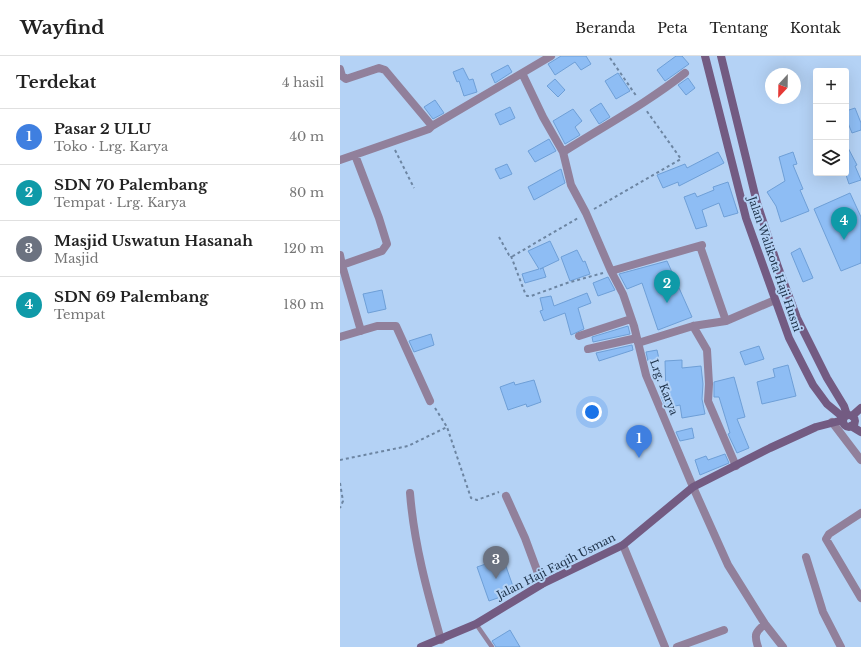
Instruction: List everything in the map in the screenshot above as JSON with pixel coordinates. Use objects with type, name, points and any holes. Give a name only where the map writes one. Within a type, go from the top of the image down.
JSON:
[{"type":"street","points":[[340,160],[429,130],[432,126],[550,56]]},
{"type":"street","name":"Jalan Walikota Haji Husni","points":[[705,56],[746,218],[789,338],[813,385],[827,404],[847,417]]},
{"type":"street","name":"Jalan Walikota Haji Husni","points":[[721,56],[757,203],[778,268],[797,318],[827,378],[844,406],[847,417]]},
{"type":"street","points":[[340,69],[342,76],[346,79],[379,68],[385,70],[432,126]]},
{"type":"street","name":"Lrg. Karya","points":[[522,73],[543,117],[563,152],[571,186],[586,213],[611,271],[623,294],[646,375],[693,487],[728,565],[765,624],[783,647]]},
{"type":"street","points":[[563,152],[622,115],[642,105],[685,73]]},
{"type":"street","points":[[342,265],[382,251],[387,244],[379,218],[355,155]]},
{"type":"street","points":[[611,271],[701,245],[726,321]]},
{"type":"street","points":[[340,255],[360,331]]},
{"type":"street","points":[[588,349],[637,341],[693,326],[726,321],[775,300]]},
{"type":"street","points":[[579,336],[631,320]]},
{"type":"street","points":[[340,337],[377,326],[396,326],[430,401]]},
{"type":"street","points":[[693,326],[707,350],[709,384],[708,401],[736,466]]},
{"type":"street","points":[[847,417],[861,408]]},
{"type":"street","points":[[847,417],[855,421],[852,426],[861,432]]},
{"type":"street","name":"Jalan Haji Faqih Usman","points":[[421,647],[441,640],[476,624],[542,584],[623,545],[693,487],[770,448],[824,424],[847,417]]},
{"type":"street","points":[[832,422],[861,460]]},
{"type":"street","points":[[410,493],[416,547],[441,640]]},
{"type":"street","points":[[506,496],[525,538],[542,584]]},
{"type":"street","points":[[861,513],[829,534],[826,539],[861,598]]},
{"type":"street","points":[[623,545],[665,647]]},
{"type":"street","points":[[806,557],[823,612],[841,647]]},
{"type":"street","points":[[758,647],[755,632],[765,624]]},
{"type":"street","points":[[677,647],[724,630]]},
{"type":"lane","points":[[476,624],[492,647]]},
{"type":"path","points":[[610,58],[681,159]]},
{"type":"path","points":[[391,142],[414,188]]},
{"type":"path","points":[[511,256],[525,292],[531,296],[567,283],[611,271]]},
{"type":"path","points":[[430,401],[447,427],[472,498],[477,500],[500,492],[506,496]]},
{"type":"path","points":[[340,460],[408,446],[447,427]]},
{"type":"path","points":[[340,483],[343,501],[340,508]]},
{"type":"building","points":[[561,56],[586,56],[591,64],[581,70],[575,62],[555,75],[548,64]]},
{"type":"building","points":[[676,56],[682,56],[689,64],[665,81],[657,70]]},
{"type":"building","points":[[508,65],[512,72],[495,83],[491,74]]},
{"type":"building","points":[[463,68],[469,80],[473,79],[477,92],[464,96],[459,81],[457,82],[453,72]]},
{"type":"building","points":[[618,73],[630,91],[616,99],[605,81]]},
{"type":"building","points":[[688,78],[695,88],[686,95],[678,85]]},
{"type":"building","points":[[555,79],[565,90],[558,97],[547,86]]},
{"type":"building","points":[[435,100],[444,113],[433,119],[424,107]]},
{"type":"building","points":[[601,103],[610,117],[599,124],[590,110]]},
{"type":"building","points":[[510,107],[515,118],[500,125],[495,114]]},
{"type":"building","points":[[855,108],[861,123],[861,130],[852,133],[849,126],[849,110]]},
{"type":"building","points":[[573,109],[582,121],[575,127],[580,135],[565,144],[553,121]]},
{"type":"building","points":[[549,139],[556,151],[535,162],[528,151]]},
{"type":"building","points":[[849,150],[857,165],[855,166],[861,180],[849,184],[846,176],[849,176]]},
{"type":"building","points":[[718,152],[724,163],[679,186],[678,182],[663,188],[657,175],[685,164],[687,168]]},
{"type":"building","points":[[793,152],[797,164],[793,165],[803,189],[800,190],[809,211],[781,222],[776,206],[767,192],[785,181],[779,157]]},
{"type":"building","points":[[507,164],[512,174],[500,179],[495,169]]},
{"type":"building","points":[[561,169],[565,183],[534,200],[528,187]]},
{"type":"building","points":[[728,182],[738,213],[724,217],[719,203],[702,210],[707,226],[696,229],[684,197],[695,193],[697,197],[714,190],[713,187]]},
{"type":"building","points":[[850,193],[861,217],[861,263],[841,271],[814,209]]},
{"type":"building","points":[[550,241],[559,260],[540,269],[543,268],[546,277],[525,283],[522,274],[539,269],[528,251]]},
{"type":"building","points":[[800,248],[813,278],[803,282],[791,253]]},
{"type":"building","points":[[577,250],[583,262],[585,261],[590,274],[570,281],[561,257]]},
{"type":"building","points":[[667,261],[692,317],[658,330],[642,283],[627,289],[619,274]]},
{"type":"building","points":[[608,277],[615,290],[598,296],[593,283]]},
{"type":"building","points":[[382,290],[386,309],[368,313],[363,294]]},
{"type":"building","points":[[587,293],[591,303],[578,308],[584,329],[571,335],[565,313],[544,321],[540,311],[543,310],[540,298],[551,296],[554,306]]},
{"type":"building","points":[[628,326],[630,334],[593,342],[592,337]]},
{"type":"building","points":[[431,334],[434,345],[414,352],[409,341]]},
{"type":"building","points":[[632,345],[633,350],[599,361],[596,353]]},
{"type":"building","points":[[759,346],[764,359],[745,365],[740,352]]},
{"type":"building","points":[[657,350],[659,359],[648,361],[646,352]]},
{"type":"building","points":[[682,360],[682,368],[701,366],[703,384],[702,399],[705,414],[682,418],[680,405],[666,408],[661,396],[666,395],[665,361]]},
{"type":"building","points":[[788,365],[796,396],[762,404],[757,382],[775,377],[773,369]]},
{"type":"building","points":[[734,377],[745,417],[737,419],[749,448],[737,453],[728,434],[730,433],[719,397],[714,397],[714,382]]},
{"type":"building","points":[[534,380],[541,402],[527,407],[526,404],[508,410],[500,387],[514,382],[515,385]]},
{"type":"building","points":[[692,428],[694,438],[680,441],[676,432]]},
{"type":"building","points":[[725,454],[729,463],[700,475],[695,460],[706,456],[708,460]]},
{"type":"building","points":[[503,558],[515,592],[489,601],[477,567]]},
{"type":"building","points":[[510,630],[520,647],[496,647],[492,641]]},
{"type":"place","name":"SDN 69 Palembang","points":[[844,240]]},
{"type":"place","name":"SDN 70 Palembang","points":[[667,303]]},
{"type":"place","name":"Pasar 2 ULU","points":[[639,458]]},
{"type":"place","name":"Masjid Uswatun Hasanah","points":[[496,579]]}]
